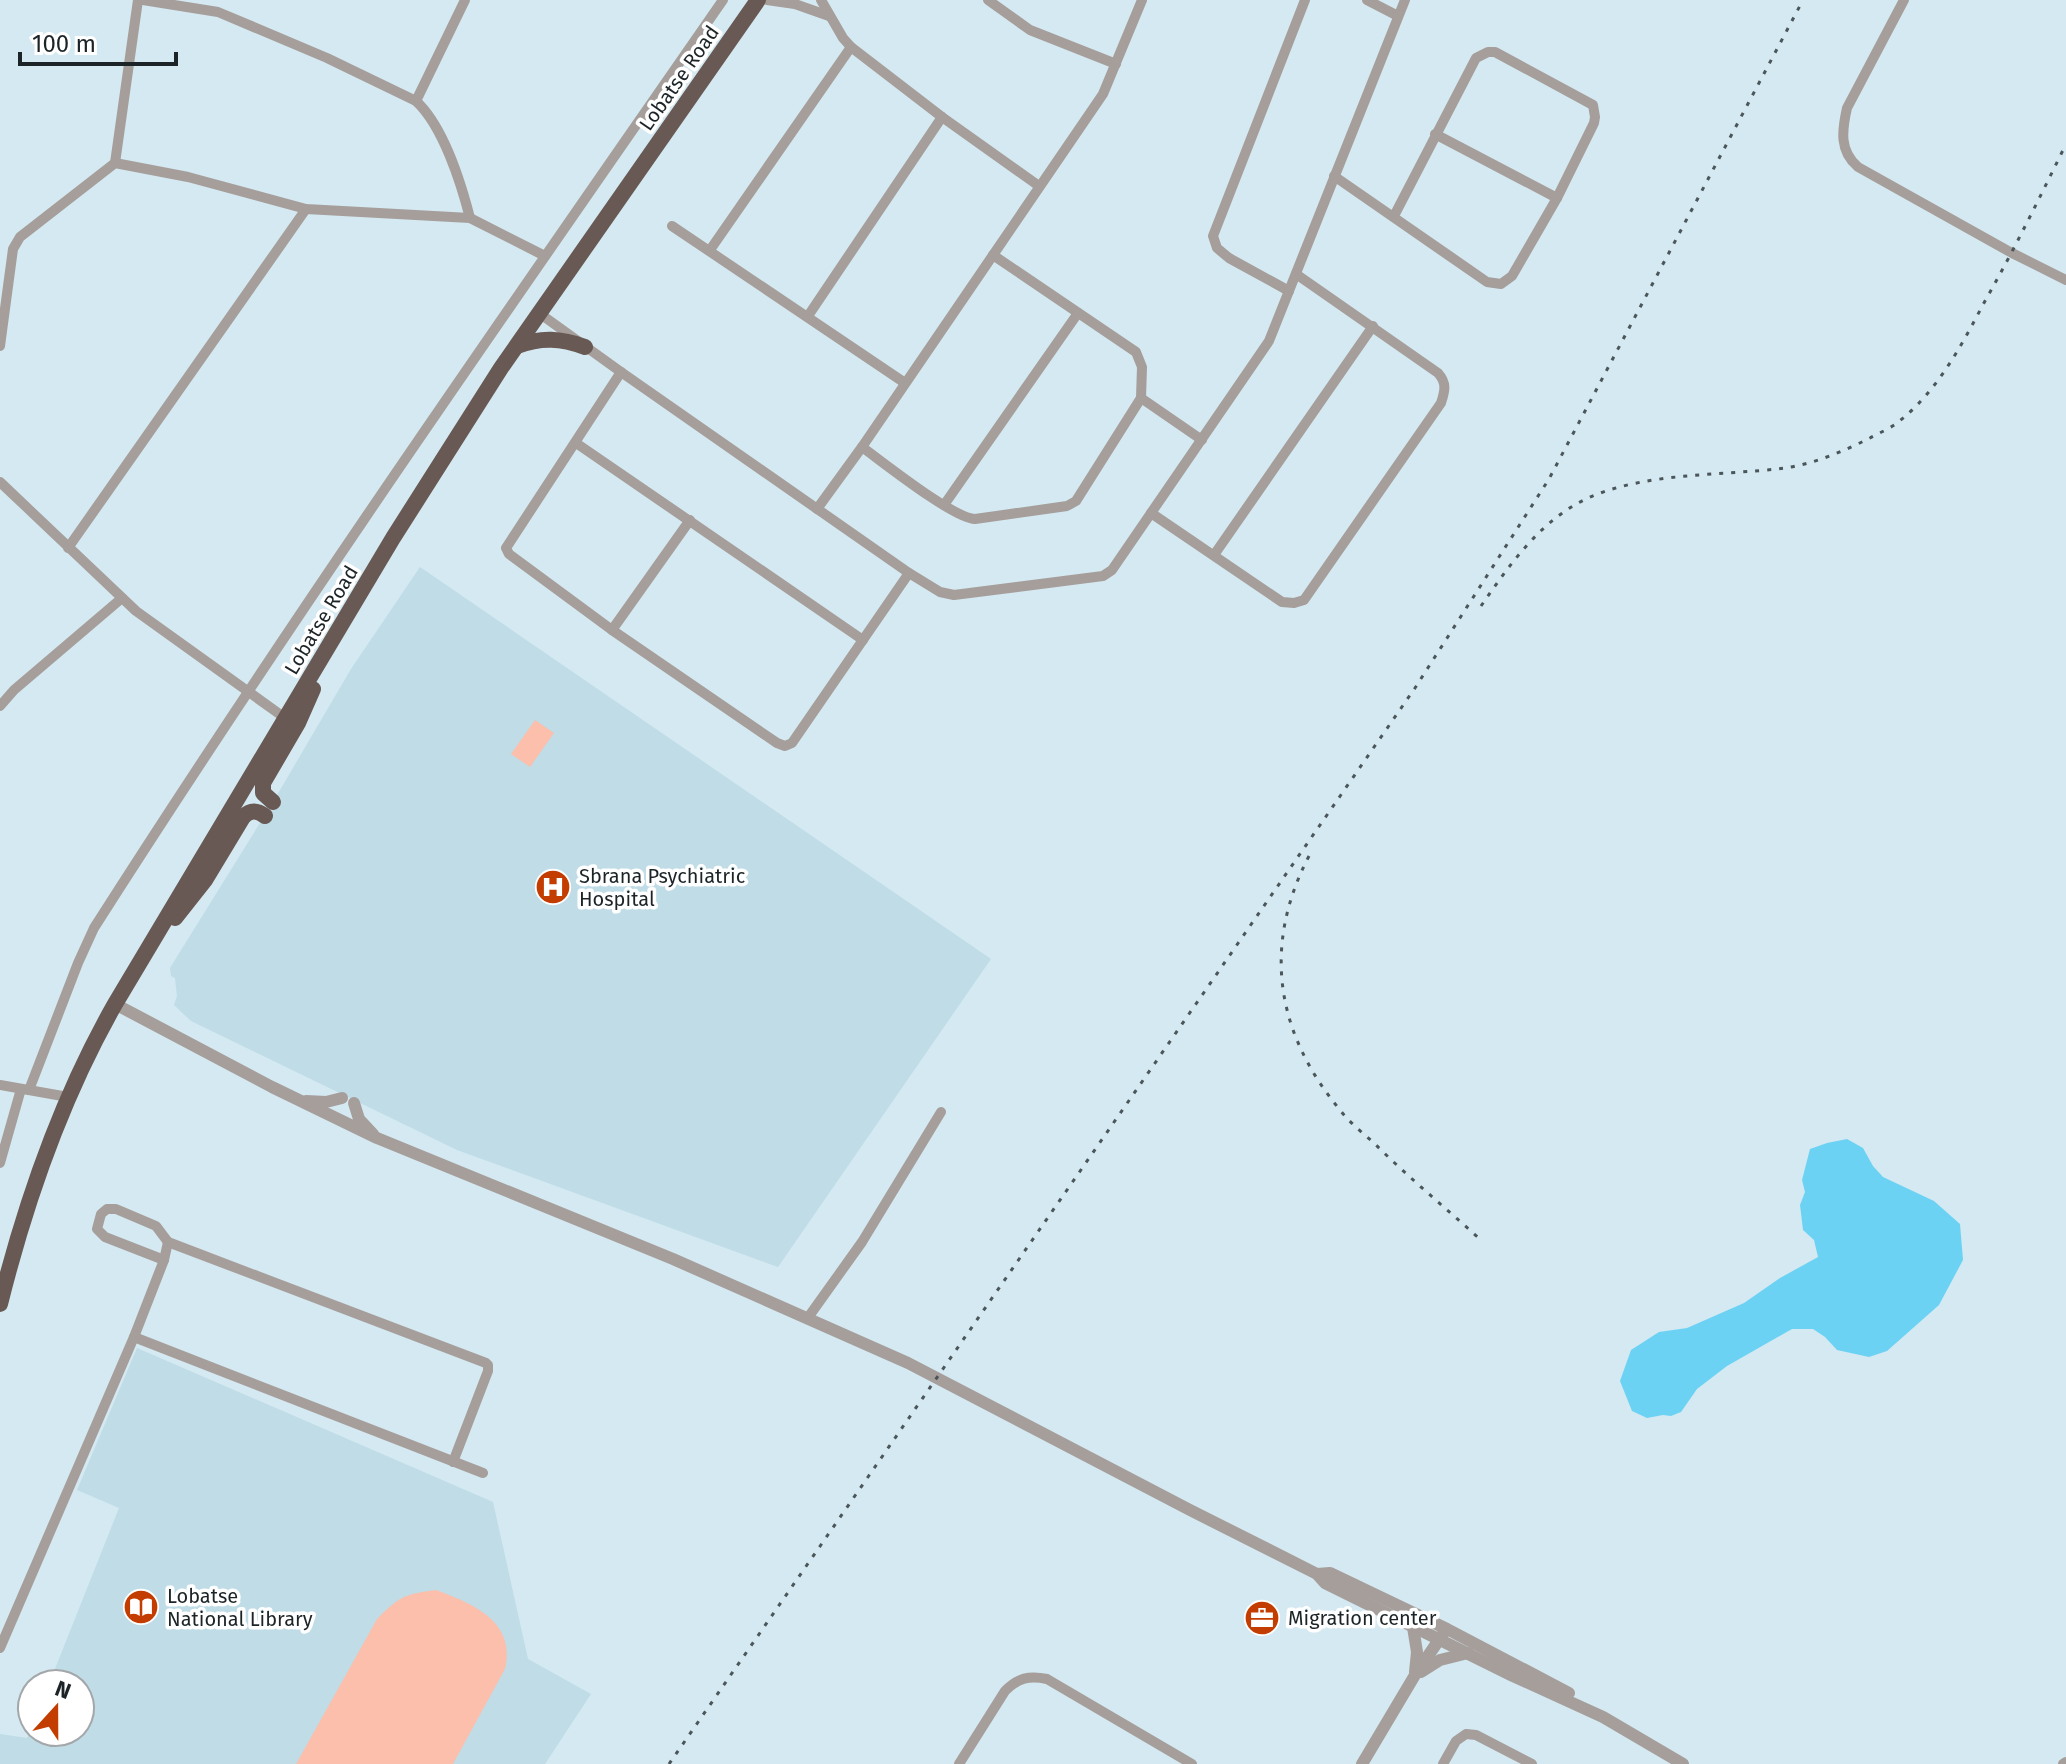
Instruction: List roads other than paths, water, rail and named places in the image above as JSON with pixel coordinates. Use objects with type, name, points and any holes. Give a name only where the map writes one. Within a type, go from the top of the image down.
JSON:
[{"type":"highway","name":"Lobatse Road","points":[[0,1304],[37,1179],[68,1097],[115,1004],[393,538],[539,313],[758,0]]},
{"type":"highway","points":[[517,346],[543,339],[585,347]]},
{"type":"highway","points":[[146,952],[198,892],[243,817],[269,809],[263,783],[298,723],[337,633]]},
{"type":"street","points":[[0,346],[16,242],[115,163],[140,0],[218,12],[327,58],[416,101],[434,124],[462,186],[470,218]]},
{"type":"street","points":[[416,101],[465,0]]},
{"type":"street","points":[[0,1163],[25,1090],[94,928],[248,692],[462,375],[723,0]]},
{"type":"street","points":[[767,0],[795,4],[829,16]]},
{"type":"street","points":[[821,0],[851,47],[1039,186]]},
{"type":"street","points":[[988,0],[1030,30],[1116,64]]},
{"type":"street","points":[[817,509],[1103,94],[1142,0]]},
{"type":"street","points":[[1289,291],[1229,258],[1217,248],[1213,236],[1305,0]]},
{"type":"street","points":[[1367,0],[1398,16]]},
{"type":"street","points":[[539,313],[936,590],[954,595],[1103,576],[1112,570],[1269,341],[1405,0]]},
{"type":"street","points":[[1904,0],[1847,108],[1843,126],[1846,154],[1858,167],[2066,280]]},
{"type":"street","points":[[710,250],[851,47]]},
{"type":"street","points":[[1334,176],[1487,282],[1495,284],[1506,281],[1512,276],[1557,198],[1594,123],[1593,105],[1495,52],[1476,58],[1394,216]]},
{"type":"street","points":[[808,316],[942,117]]},
{"type":"street","points":[[1435,134],[1557,198]]},
{"type":"street","points":[[115,163],[179,175],[306,209],[470,218],[545,256]]},
{"type":"street","points":[[68,548],[306,209]]},
{"type":"street","points":[[672,226],[905,383]]},
{"type":"street","points":[[862,447],[965,517],[975,519],[1071,505],[1076,501],[1141,398],[1142,367],[1138,354],[993,255]]},
{"type":"street","points":[[1151,513],[1282,602],[1304,600],[1441,403],[1444,381],[1438,373],[1296,274]]},
{"type":"street","points":[[944,505],[1078,313]]},
{"type":"street","points":[[1214,555],[1373,326]]},
{"type":"street","points":[[621,372],[506,546],[506,551],[612,630],[785,746],[792,743],[909,573]]},
{"type":"street","points":[[1141,398],[1202,440]]},
{"type":"street","points":[[576,443],[863,640]]},
{"type":"street","points":[[0,482],[136,611],[285,718]]},
{"type":"street","points":[[612,630],[690,520]]},
{"type":"street","points":[[0,706],[14,690],[122,598]]},
{"type":"street","points":[[115,1004],[298,1101],[377,1138],[673,1259],[936,1377],[1317,1574],[1325,1583],[1413,1627],[1443,1634],[1468,1653],[1603,1717],[1683,1764]]},
{"type":"street","points":[[0,1085],[68,1097]]},
{"type":"street","points":[[298,1101],[348,1100],[359,1119],[377,1138]]},
{"type":"street","points":[[807,1319],[862,1242],[941,1112]]},
{"type":"street","points":[[164,1260],[105,1237],[97,1229],[101,1214],[107,1209],[116,1209],[156,1226],[168,1242],[486,1363],[488,1371],[453,1462]]},
{"type":"street","points":[[0,1648],[134,1337],[168,1242]]},
{"type":"street","points":[[134,1337],[483,1473]]},
{"type":"street","points":[[1317,1574],[1330,1573],[1443,1634],[1589,1704],[1603,1717]]},
{"type":"street","points":[[1413,1627],[1417,1652],[1415,1675]]},
{"type":"street","points":[[1362,1764],[1443,1634]]},
{"type":"street","points":[[1415,1675],[1440,1660],[1468,1653]]},
{"type":"street","points":[[959,1764],[1005,1691],[1023,1677],[1035,1677],[1047,1679],[1192,1764]]},
{"type":"street","points":[[1443,1764],[1456,1741],[1466,1734],[1476,1735],[1532,1764]]},
{"type":"water","points":[[1847,1139],[1863,1148],[1883,1177],[1934,1201],[1960,1224],[1963,1260],[1939,1305],[1887,1351],[1869,1357],[1837,1350],[1813,1329],[1792,1329],[1727,1366],[1697,1389],[1681,1412],[1647,1418],[1632,1411],[1620,1381],[1631,1350],[1659,1332],[1687,1328],[1744,1303],[1818,1257],[1814,1240],[1803,1230],[1800,1205],[1805,1192],[1802,1180],[1810,1149]]},
{"type":"railway","points":[[669,1764],[1415,688],[1549,479],[1803,0]]},
{"type":"railway","points":[[1481,606],[1527,545],[1561,514],[1584,500],[1639,482],[1785,468],[1807,463],[1850,448],[1897,423],[1925,397],[1957,351],[2017,243],[2066,144]]},
{"type":"railway","points":[[1309,856],[1294,890],[1285,923],[1281,956],[1283,988],[1290,1020],[1302,1050],[1318,1081],[1348,1119],[1483,1242]]},
{"type":"place","name":"Sbrana Psychiatric Hospital","points":[[553,887]]},
{"type":"place","name":"Lobatse National Library","points":[[141,1607]]},
{"type":"place","name":"Migration center","points":[[1262,1618]]}]
